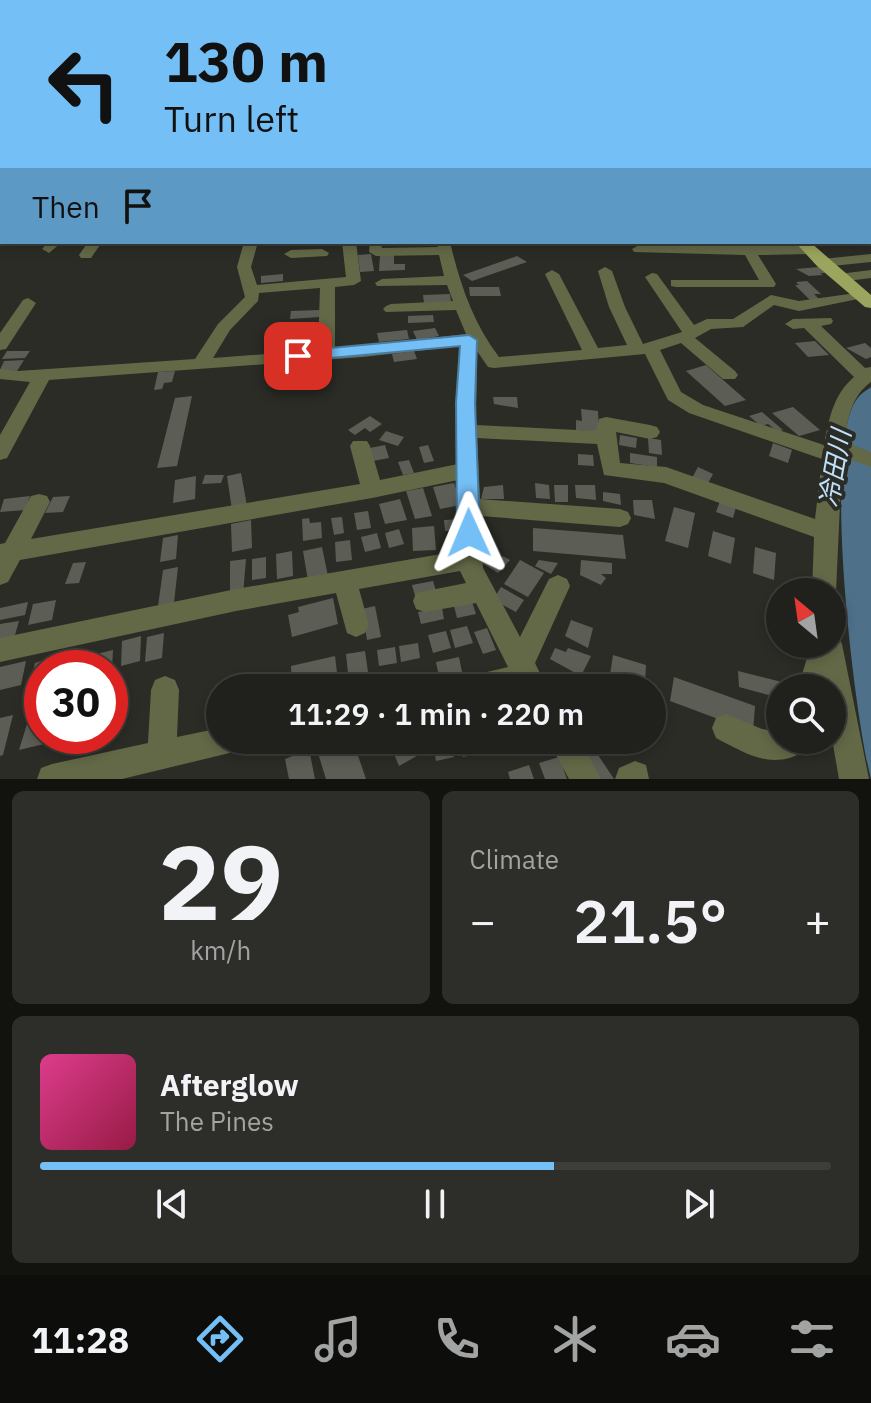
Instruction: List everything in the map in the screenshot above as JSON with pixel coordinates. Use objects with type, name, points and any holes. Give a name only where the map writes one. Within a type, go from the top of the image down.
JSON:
[{"type":"main road","points":[[806,246],[864,299]]},
{"type":"street","points":[[86,255],[94,244]]},
{"type":"street","points":[[200,364],[224,327],[253,298],[244,267],[250,244]]},
{"type":"street","points":[[259,289],[354,281],[349,244]]},
{"type":"street","points":[[375,244],[376,252],[444,246],[471,338],[466,431],[471,569],[526,674]]},
{"type":"street","points":[[745,246],[770,292]]},
{"type":"street","points":[[639,249],[806,246]]},
{"type":"street","points":[[291,253],[322,253]]},
{"type":"street","points":[[822,263],[871,258]]},
{"type":"street","points":[[605,271],[617,307],[674,396],[696,409],[871,460]]},
{"type":"street","points":[[552,274],[592,354]]},
{"type":"street","points":[[839,278],[871,274]]},
{"type":"street","points":[[652,277],[688,336],[729,375]]},
{"type":"street","points":[[382,283],[452,280]]},
{"type":"street","points":[[326,355],[328,283]]},
{"type":"street","points":[[676,283],[770,292],[799,306],[864,299]]},
{"type":"street","points":[[471,338],[494,363],[644,348],[688,336],[707,324],[737,324],[770,292]]},
{"type":"street","points":[[0,345],[28,303]]},
{"type":"street","points":[[391,309],[462,305]]},
{"type":"street","points":[[809,323],[868,375],[847,394],[835,451],[825,532],[824,578]]},
{"type":"street","points":[[0,374],[18,377],[326,355],[471,338]]},
{"type":"street","points":[[0,453],[43,375]]},
{"type":"street","points":[[650,432],[606,424],[611,470],[666,475],[825,532]]},
{"type":"street","points":[[466,431],[606,438]]},
{"type":"street","points":[[360,446],[372,490]]},
{"type":"street","points":[[6,553],[372,490],[467,470]]},
{"type":"street","points":[[0,575],[6,553],[39,502]]},
{"type":"street","points":[[468,507],[620,518]]},
{"type":"street","points":[[0,650],[236,600],[470,559]]},
{"type":"street","points":[[345,581],[356,625]]},
{"type":"street","points":[[528,674],[558,586]]},
{"type":"street","points":[[425,601],[483,591]]},
{"type":"street","points":[[815,674],[817,667],[828,658]]},
{"type":"street","points":[[832,658],[854,779]]},
{"type":"street","points":[[162,755],[165,690]]},
{"type":"street","points":[[726,728],[766,746]]},
{"type":"street","points":[[52,779],[206,746]]},
{"type":"street","points":[[571,754],[586,779]]},
{"type":"water","points":[[871,387],[871,779],[850,644],[841,524],[847,426],[857,399]]},
{"type":"building","points":[[371,254],[374,271],[360,272],[358,255]]},
{"type":"building","points":[[394,254],[394,264],[405,264],[405,270],[379,271],[380,255]]},
{"type":"building","points":[[517,256],[527,262],[472,281],[463,275]]},
{"type":"building","points":[[819,267],[825,273],[820,273],[823,275],[809,276],[796,269]]},
{"type":"building","points":[[283,274],[283,281],[261,283],[261,276]]},
{"type":"building","points":[[807,281],[821,294],[814,294],[819,299],[810,300],[795,285],[799,285],[796,282]]},
{"type":"building","points":[[469,287],[499,287],[501,296],[470,296]]},
{"type":"building","points":[[450,294],[451,302],[424,303],[423,295]]},
{"type":"building","points":[[320,310],[320,317],[290,319],[291,311]]},
{"type":"building","points":[[433,315],[434,322],[408,323],[408,316]]},
{"type":"building","points":[[435,328],[439,336],[417,340],[413,331]]},
{"type":"building","points":[[407,330],[409,339],[379,342],[377,333]]},
{"type":"building","points":[[815,341],[829,355],[808,357],[795,343]]},
{"type":"building","points":[[865,343],[871,348],[871,357],[866,359],[846,348]]},
{"type":"building","points":[[7,351],[30,351],[25,358],[2,359]]},
{"type":"building","points":[[414,351],[417,359],[394,362],[392,354]]},
{"type":"building","points":[[24,360],[17,371],[0,370],[4,361]]},
{"type":"building","points":[[706,365],[746,400],[725,406],[686,371]]},
{"type":"building","points":[[175,371],[172,382],[154,390],[158,372]]},
{"type":"building","points":[[192,396],[177,466],[157,468],[175,398]]},
{"type":"building","points":[[493,397],[517,397],[518,408],[494,404]]},
{"type":"building","points":[[793,407],[820,430],[799,436],[772,413]]},
{"type":"building","points":[[581,409],[598,411],[599,432],[576,430],[576,420],[582,421]]},
{"type":"building","points":[[762,412],[783,430],[778,432],[768,424],[761,426],[749,416]]},
{"type":"building","points":[[370,416],[382,424],[370,432],[365,428],[355,435],[348,430]]},
{"type":"building","points":[[386,431],[404,437],[398,446],[379,440]]},
{"type":"building","points":[[620,435],[637,438],[636,448],[619,445]]},
{"type":"building","points":[[648,438],[661,440],[662,455],[649,453]]},
{"type":"building","points":[[773,443],[792,450],[788,463],[769,456]]},
{"type":"building","points":[[385,445],[389,458],[373,461],[370,448]]},
{"type":"building","points":[[428,445],[434,461],[424,463],[419,447]]},
{"type":"building","points":[[630,453],[657,457],[657,467],[630,463]]},
{"type":"building","points":[[578,454],[593,455],[594,466],[578,465]]},
{"type":"building","points":[[409,460],[414,473],[403,475],[398,462]]},
{"type":"building","points":[[698,467],[713,474],[707,485],[692,478]]},
{"type":"building","points":[[241,473],[247,506],[232,510],[227,476]]},
{"type":"building","points":[[205,475],[224,475],[221,483],[202,484]]},
{"type":"building","points":[[196,476],[195,499],[173,503],[175,480]]},
{"type":"building","points":[[454,483],[461,505],[440,509],[433,487]]},
{"type":"building","points":[[535,483],[549,485],[550,499],[536,498]]},
{"type":"building","points":[[503,485],[504,499],[481,499],[484,487]]},
{"type":"building","points":[[554,485],[568,485],[568,502],[555,502]]},
{"type":"building","points":[[575,485],[595,485],[596,500],[576,498]]},
{"type":"building","points":[[423,488],[432,516],[415,519],[406,491]]},
{"type":"building","points":[[603,492],[620,494],[621,505],[603,501]]},
{"type":"building","points":[[30,496],[25,510],[0,512],[4,499]]},
{"type":"building","points":[[70,496],[63,512],[45,513],[53,497]]},
{"type":"building","points":[[400,499],[407,520],[385,524],[379,504]]},
{"type":"building","points":[[633,500],[652,500],[655,519],[634,515]]},
{"type":"building","points":[[720,501],[736,507],[733,518],[716,512]]},
{"type":"building","points":[[674,507],[695,513],[688,548],[665,541]]},
{"type":"building","points":[[368,511],[371,528],[357,530],[354,513]]},
{"type":"building","points":[[342,517],[344,533],[334,535],[331,518]]},
{"type":"building","points":[[309,518],[310,523],[321,522],[322,538],[303,541],[302,519]]},
{"type":"building","points":[[461,519],[462,530],[445,531],[444,520]]},
{"type":"building","points":[[251,520],[252,548],[232,552],[231,524]]},
{"type":"building","points":[[434,526],[436,550],[413,551],[412,528]]},
{"type":"building","points":[[533,528],[623,535],[626,559],[533,551]]},
{"type":"building","points":[[399,529],[404,544],[389,548],[385,533]]},
{"type":"building","points":[[713,531],[735,538],[731,564],[708,556]]},
{"type":"building","points":[[377,533],[381,548],[365,552],[361,537]]},
{"type":"building","points":[[178,535],[176,559],[160,562],[163,538]]},
{"type":"building","points":[[458,536],[461,552],[448,554],[445,538]]},
{"type":"building","points":[[350,540],[352,560],[336,562],[335,542]]},
{"type":"building","points":[[322,547],[328,576],[308,581],[303,551]]},
{"type":"building","points":[[755,547],[776,553],[774,578],[753,573]]},
{"type":"building","points":[[292,551],[293,576],[277,579],[276,554]]},
{"type":"building","points":[[490,554],[499,560],[503,556],[510,560],[498,573],[482,563]]},
{"type":"building","points":[[266,557],[266,578],[252,580],[252,559]]},
{"type":"building","points":[[246,559],[243,595],[230,596],[230,561]]},
{"type":"building","points":[[520,560],[544,573],[528,597],[504,584]]},
{"type":"building","points":[[539,560],[558,563],[551,574],[535,566]]},
{"type":"building","points":[[581,560],[612,563],[612,574],[601,574],[606,578],[601,585],[580,575]]},
{"type":"building","points":[[86,562],[79,583],[65,584],[73,563]]},
{"type":"building","points":[[178,567],[174,603],[158,606],[163,570]]},
{"type":"building","points":[[433,581],[436,591],[415,596],[412,585]]},
{"type":"building","points":[[501,587],[524,600],[516,612],[493,600]]},
{"type":"building","points":[[333,598],[338,624],[292,637],[288,615],[299,612],[298,607]]},
{"type":"building","points":[[56,600],[52,620],[28,625],[33,604]]},
{"type":"building","points":[[28,602],[25,615],[0,620],[0,608]]},
{"type":"building","points":[[472,602],[476,614],[457,618],[454,606]]},
{"type":"building","points":[[375,606],[381,637],[367,640],[362,609]]},
{"type":"building","points":[[442,608],[444,619],[421,624],[418,612]]},
{"type":"building","points":[[571,620],[593,628],[588,648],[565,636]]},
{"type":"building","points":[[19,621],[13,642],[0,645],[0,624]]},
{"type":"building","points":[[467,626],[473,643],[455,648],[450,630]]},
{"type":"building","points":[[487,628],[496,650],[483,654],[474,632]]},
{"type":"building","points":[[446,631],[451,648],[433,653],[428,635]]},
{"type":"building","points":[[164,633],[162,658],[145,662],[147,637]]},
{"type":"building","points":[[141,636],[140,661],[128,664],[128,650],[122,650],[122,641]]},
{"type":"building","points":[[418,643],[420,658],[401,662],[399,646]]},
{"type":"building","points":[[395,647],[397,663],[379,666],[377,650]]},
{"type":"building","points":[[555,648],[566,652],[568,648],[591,656],[582,674],[550,659]]},
{"type":"building","points":[[365,651],[368,674],[348,674],[346,654]]},
{"type":"building","points":[[613,655],[646,665],[646,674],[610,674]]},
{"type":"building","points":[[335,656],[337,674],[291,674],[291,666]]},
{"type":"building","points":[[459,657],[462,674],[438,674],[436,662]]},
{"type":"building","points":[[24,661],[21,685],[0,690],[0,667]]},
{"type":"building","points":[[738,671],[766,678],[766,694],[739,687]]},
{"type":"building","points":[[674,677],[755,706],[753,732],[670,701]]},
{"type":"building","points":[[13,715],[3,755],[0,756],[0,718]]},
{"type":"building","points":[[297,754],[310,754],[315,779],[289,779],[285,759]]},
{"type":"building","points":[[318,754],[357,754],[366,779],[326,779]]},
{"type":"building","points":[[394,754],[420,754],[399,766]]},
{"type":"building","points":[[435,754],[453,754],[454,757],[436,761]]},
{"type":"building","points":[[583,754],[597,754],[614,779],[599,779]]},
{"type":"building","points":[[559,757],[567,779],[545,779],[539,763]]},
{"type":"building","points":[[529,765],[534,779],[510,779],[508,772]]},
{"type":"route","points":[[298,356],[469,340],[466,403],[469,533]]},
{"type":"water label","name":"冷田川","points":[[834,468]]}]
